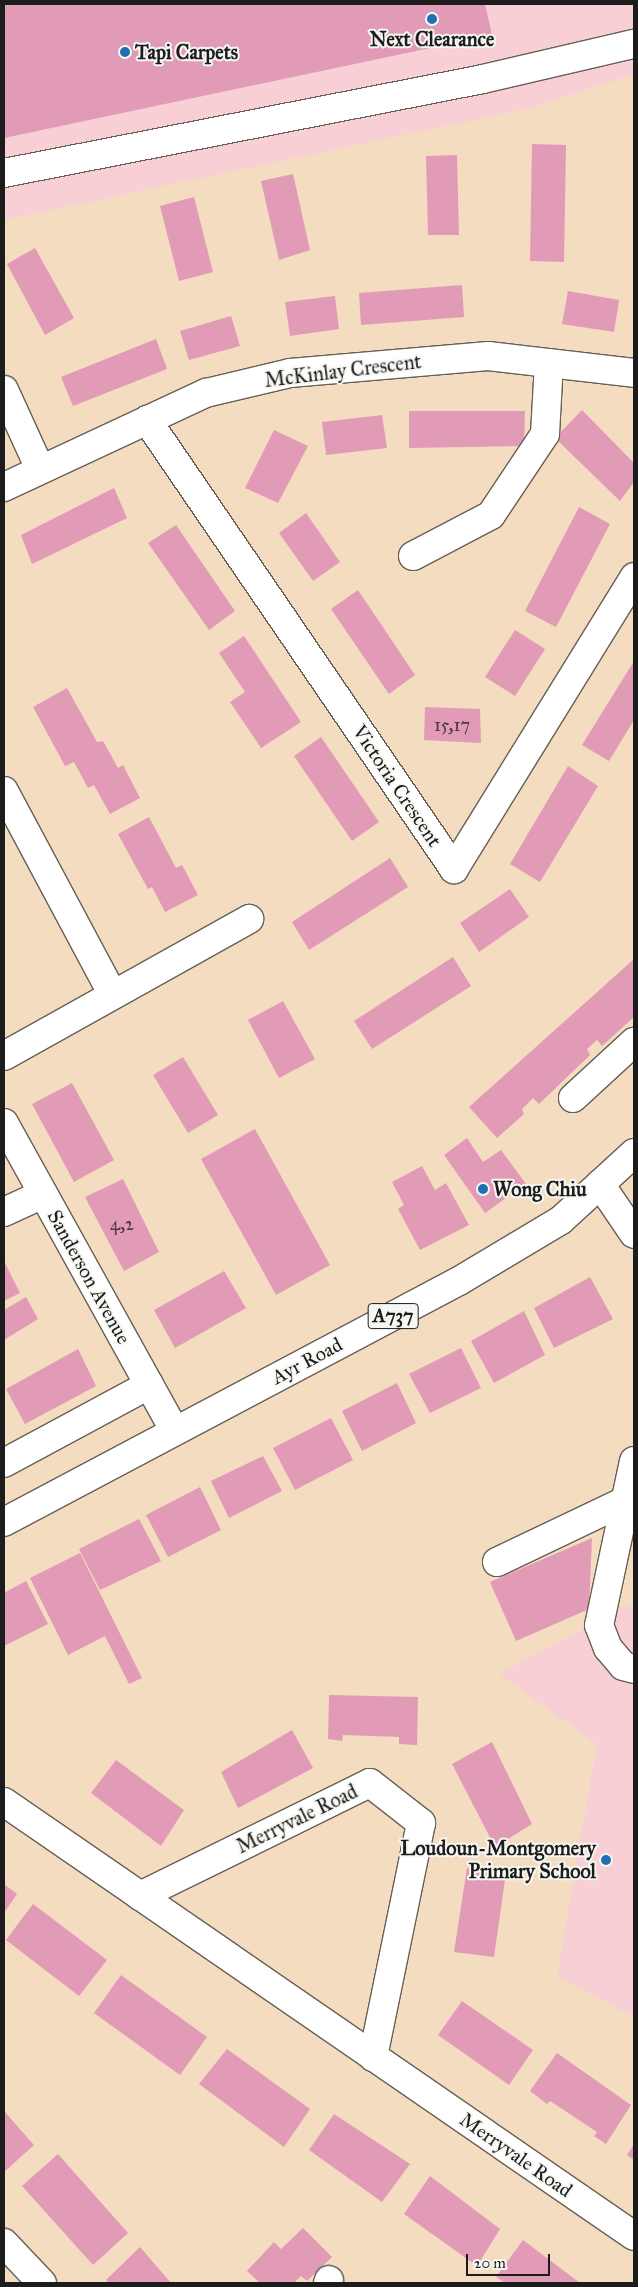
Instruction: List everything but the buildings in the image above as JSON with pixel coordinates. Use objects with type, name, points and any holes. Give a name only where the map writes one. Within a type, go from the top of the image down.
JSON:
[{"type":"street","points":[[4,173],[483,79],[634,44]]},
{"type":"street","name":"McKinlay Crescent","points":[[4,487],[206,393],[290,373],[488,356],[634,373]]},
{"type":"street","points":[[413,556],[491,515],[545,434],[549,363]]},
{"type":"street","points":[[4,390],[40,469]]},
{"type":"street","name":"Victoria Crescent","points":[[147,420],[454,869],[634,577]]},
{"type":"street","points":[[4,791],[113,995]]},
{"type":"street","points":[[4,1056],[249,919]]},
{"type":"street","points":[[573,1098],[634,1042]]},
{"type":"street","name":"Sanderson Avenue","points":[[4,1123],[175,1431]]},
{"type":"street","name":"A737","points":[[600,1184],[634,1152]]},
{"type":"street","points":[[600,1184],[634,1234]]},
{"type":"street","name":"Ayr Road","points":[[4,1522],[459,1281],[561,1220],[600,1184]]},
{"type":"street","points":[[4,1212],[43,1194]]},
{"type":"street","points":[[4,1463],[150,1385]]},
{"type":"street","points":[[634,1461],[598,1625],[608,1648],[623,1666],[634,1668]]},
{"type":"street","points":[[496,1562],[625,1501]]},
{"type":"street","name":"Merryvale Road","points":[[140,1896],[370,1783],[421,1823],[373,2057]]},
{"type":"street","name":"Merryvale Road","points":[[4,1802],[634,2236]]},
{"type":"street","points":[[4,2243],[42,2283]]},
{"type":"shaded area","points":[[4,4],[634,4],[634,74],[530,108],[4,220]]},
{"type":"shaded area","name":"Loudoun-Montgomery Primary School","points":[[627,1605],[634,1608],[634,2017],[557,1976],[597,1744],[499,1674]]},
{"type":"place","name":"Next Clearance","points":[[432,19]]},
{"type":"place","name":"Tapi Carpets","points":[[125,52]]},
{"type":"place","name":"Wong Chiu","points":[[483,1189]]},
{"type":"place","name":"Loudoun-Montgomery Primary School","points":[[606,1860]]}]
